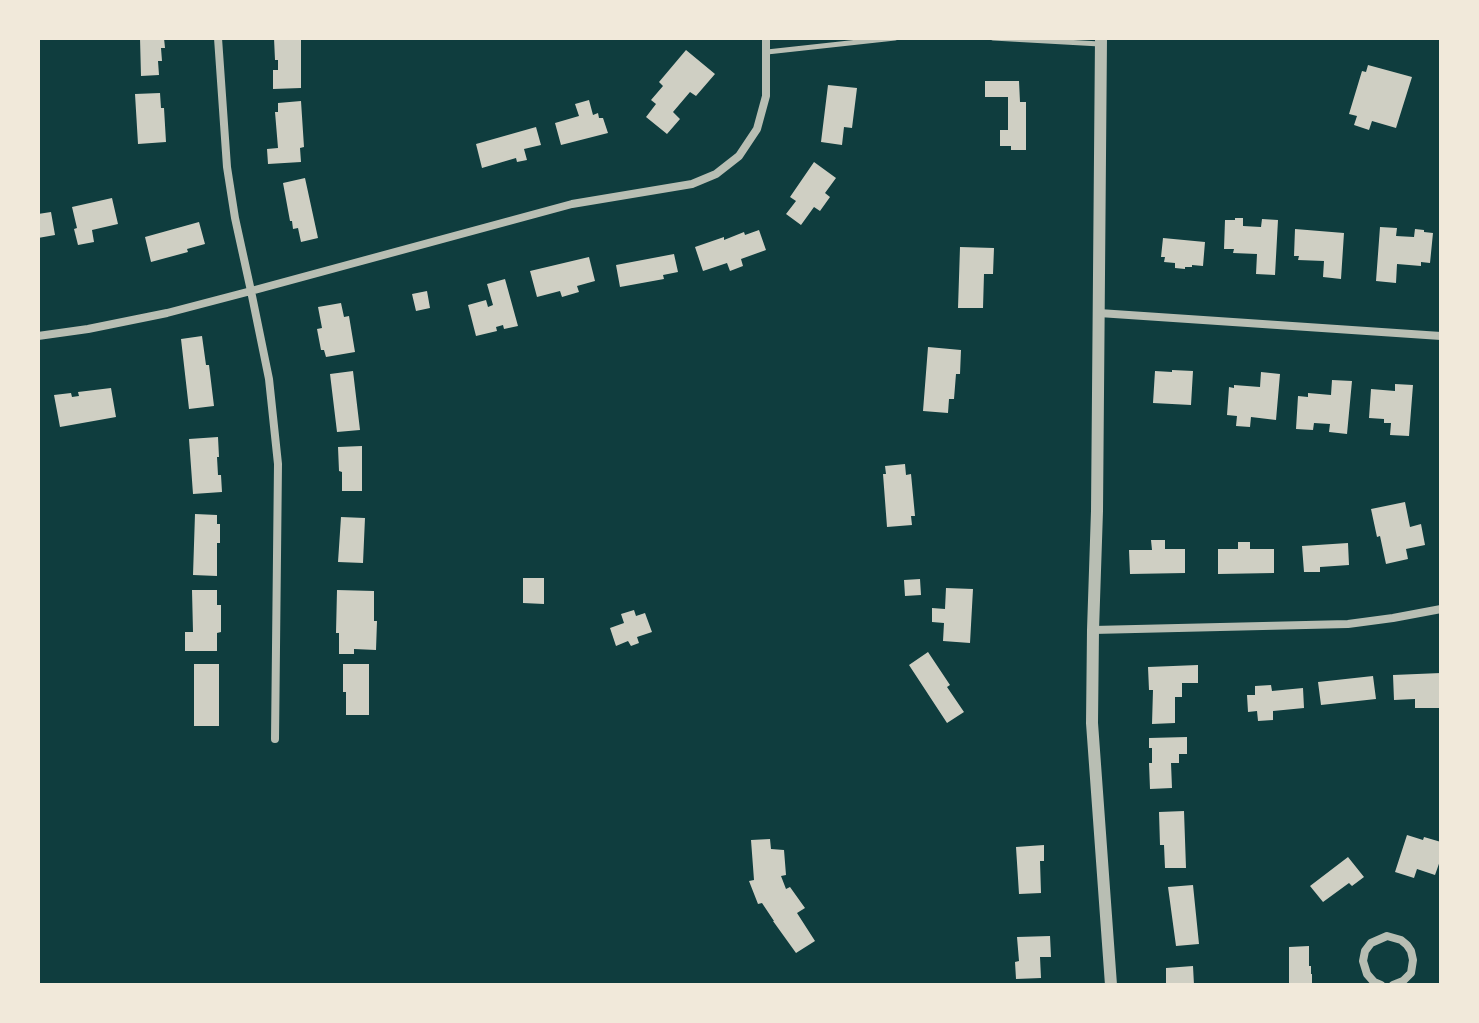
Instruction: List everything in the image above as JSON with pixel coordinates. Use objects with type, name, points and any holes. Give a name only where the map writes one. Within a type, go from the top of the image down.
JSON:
[{"type":"street","points":[[218,38],[227,167],[269,379],[278,464],[275,739]]},
{"type":"street","points":[[38,336],[167,313],[572,204],[692,184],[716,174],[739,156],[757,129],[766,96],[766,38]]},
{"type":"street","points":[[1101,41],[1092,723],[1111,985]]},
{"type":"street","points":[[1099,313],[1441,336]]},
{"type":"street","points":[[1093,630],[1348,624],[1441,609]]},
{"type":"street","points":[[1381,985],[1367,974],[1363,961],[1371,943],[1387,936],[1407,945],[1413,960],[1411,973],[1393,985]]},
{"type":"lane","points":[[766,52],[895,38]]},
{"type":"lane","points":[[993,38],[1101,41]]},
{"type":"building","points":[[140,38],[164,38],[162,61],[158,61],[159,75],[141,76]]},
{"type":"building","points":[[274,38],[301,38],[301,88],[273,89],[273,70],[278,70]]},
{"type":"building","points":[[686,50],[715,74],[696,96],[690,92],[673,112],[680,119],[667,134],[646,117],[656,104],[651,100],[663,86],[659,82]]},
{"type":"building","points":[[1368,65],[1412,77],[1396,128],[1372,121],[1369,130],[1354,125],[1357,116],[1349,114],[1362,71],[1366,72]]},
{"type":"building","points":[[985,81],[1019,81],[1020,102],[1026,102],[1026,150],[1000,146],[1000,130],[1008,130],[1008,97],[985,97]]},
{"type":"building","points":[[828,85],[857,88],[852,128],[844,127],[842,145],[821,142]]},
{"type":"building","points":[[160,93],[166,142],[138,144],[135,94]]},
{"type":"building","points":[[589,100],[593,115],[598,113],[599,118],[603,118],[608,133],[561,145],[555,123],[579,116],[575,104]]},
{"type":"building","points":[[301,101],[304,147],[300,148],[301,162],[268,164],[267,149],[278,148],[275,112],[278,112],[278,103]]},
{"type":"building","points":[[536,127],[541,145],[524,149],[527,160],[517,162],[516,158],[482,168],[476,144]]},
{"type":"building","points":[[814,162],[836,178],[825,193],[830,197],[820,211],[814,207],[801,225],[786,214],[796,201],[790,197]]},
{"type":"building","points":[[305,178],[318,238],[301,242],[298,228],[293,229],[290,221],[283,183]]},
{"type":"building","points":[[112,198],[118,224],[92,230],[94,242],[78,245],[72,207]]},
{"type":"building","points":[[51,212],[55,235],[38,238],[38,214]]},
{"type":"building","points":[[1243,218],[1243,226],[1261,227],[1262,219],[1278,220],[1275,275],[1256,274],[1257,254],[1233,253],[1234,249],[1224,249],[1225,220]]},
{"type":"building","points":[[199,222],[205,244],[151,262],[145,237]]},
{"type":"building","points":[[1380,227],[1397,228],[1396,236],[1414,237],[1415,229],[1433,233],[1430,263],[1421,262],[1421,266],[1397,264],[1396,283],[1376,281]]},
{"type":"building","points":[[1295,229],[1344,233],[1341,279],[1323,277],[1324,261],[1298,260],[1299,256],[1294,256]]},
{"type":"building","points":[[759,230],[766,250],[741,259],[743,266],[730,271],[727,263],[703,271],[695,247]]},
{"type":"building","points":[[1163,238],[1205,242],[1203,266],[1175,268],[1175,263],[1164,262],[1165,257],[1161,257]]},
{"type":"building","points":[[960,247],[994,248],[993,274],[984,274],[983,308],[958,308]]},
{"type":"building","points":[[674,254],[678,272],[663,275],[664,279],[620,287],[616,265]]},
{"type":"building","points":[[589,257],[595,281],[577,286],[579,292],[562,297],[560,291],[537,297],[530,271]]},
{"type":"building","points":[[505,279],[518,326],[504,329],[503,325],[496,327],[497,331],[476,336],[468,305],[486,300],[488,307],[493,305],[487,284]]},
{"type":"building","points":[[427,291],[430,308],[416,311],[412,294]]},
{"type":"building","points":[[341,303],[344,317],[349,316],[355,352],[326,357],[324,350],[321,350],[317,329],[322,328],[318,307]]},
{"type":"building","points":[[202,336],[214,406],[189,409],[181,339]]},
{"type":"building","points":[[928,347],[961,350],[960,374],[956,374],[954,399],[949,399],[948,413],[923,411]]},
{"type":"building","points":[[353,371],[360,430],[337,432],[330,374]]},
{"type":"building","points":[[1155,371],[1193,371],[1191,405],[1153,403]]},
{"type":"building","points":[[1261,372],[1280,374],[1276,420],[1251,417],[1250,427],[1236,426],[1237,416],[1227,415],[1229,387],[1260,387]]},
{"type":"building","points":[[1332,380],[1352,381],[1347,434],[1329,432],[1330,424],[1314,423],[1313,430],[1296,429],[1298,396],[1308,397],[1308,393],[1331,395]]},
{"type":"building","points":[[1395,384],[1413,385],[1409,436],[1390,435],[1391,423],[1369,418],[1371,389],[1395,391]]},
{"type":"building","points":[[111,388],[116,417],[60,427],[54,395],[71,393],[72,397],[79,396],[78,392]]},
{"type":"building","points":[[218,437],[218,475],[221,475],[222,492],[193,494],[189,439]]},
{"type":"building","points":[[362,446],[362,491],[342,491],[338,447]]},
{"type":"building","points":[[905,464],[906,475],[911,474],[915,516],[911,516],[912,525],[887,527],[885,466]]},
{"type":"building","points":[[1405,502],[1410,527],[1421,524],[1425,545],[1406,549],[1408,559],[1386,564],[1371,509]]},
{"type":"building","points":[[195,514],[217,515],[220,543],[217,543],[217,576],[193,575]]},
{"type":"building","points":[[341,517],[365,518],[363,563],[338,562]]},
{"type":"building","points":[[1151,540],[1165,540],[1165,549],[1185,549],[1185,573],[1130,574],[1129,550],[1152,550]]},
{"type":"building","points":[[1238,542],[1250,542],[1250,549],[1274,549],[1274,573],[1218,574],[1218,549],[1238,549]]},
{"type":"building","points":[[1348,543],[1349,565],[1320,567],[1320,572],[1304,572],[1302,546]]},
{"type":"building","points":[[523,578],[544,578],[544,604],[523,603]]},
{"type":"building","points":[[920,579],[921,595],[905,596],[904,580]]},
{"type":"building","points":[[946,588],[973,589],[970,643],[943,641],[944,623],[932,622],[932,608],[945,609]]},
{"type":"building","points":[[192,590],[217,590],[217,605],[221,605],[221,632],[217,633],[217,651],[185,651],[185,632],[193,632]]},
{"type":"building","points":[[337,590],[374,591],[376,650],[354,649],[354,654],[339,654]]},
{"type":"building","points":[[634,610],[636,616],[645,613],[652,632],[637,637],[639,643],[631,646],[628,641],[616,646],[610,628],[624,623],[621,614]]},
{"type":"building","points":[[928,652],[964,712],[947,723],[909,665]]},
{"type":"building","points":[[194,664],[219,664],[219,726],[194,726]]},
{"type":"building","points":[[343,664],[369,664],[369,715],[346,715]]},
{"type":"building","points":[[1198,665],[1198,683],[1182,683],[1182,697],[1175,697],[1175,723],[1152,724],[1153,690],[1149,690],[1148,667]]},
{"type":"building","points":[[1441,673],[1439,708],[1415,708],[1415,699],[1394,700],[1393,675]]},
{"type":"building","points":[[1373,676],[1376,699],[1321,705],[1318,682]]},
{"type":"building","points":[[1271,685],[1272,691],[1303,688],[1304,708],[1273,711],[1273,720],[1258,721],[1257,711],[1248,712],[1247,695],[1255,695],[1255,686]]},
{"type":"building","points":[[1187,737],[1187,754],[1179,754],[1179,763],[1171,763],[1172,788],[1150,789],[1152,748],[1149,748],[1149,738]]},
{"type":"building","points":[[1184,811],[1186,868],[1165,868],[1164,845],[1160,845],[1159,812]]},
{"type":"building","points":[[1407,835],[1441,842],[1441,858],[1435,875],[1417,869],[1414,878],[1395,872]]},
{"type":"building","points":[[770,839],[771,849],[784,850],[786,875],[781,876],[786,889],[790,887],[805,908],[797,913],[815,941],[796,953],[762,903],[758,904],[749,881],[754,880],[751,840]]},
{"type":"building","points":[[1044,845],[1044,861],[1040,861],[1041,893],[1019,894],[1016,847]]},
{"type":"building","points":[[1348,857],[1364,877],[1352,886],[1349,883],[1323,902],[1310,886]]},
{"type":"building","points":[[1193,885],[1199,944],[1176,946],[1168,887]]},
{"type":"building","points":[[1050,936],[1051,957],[1040,957],[1041,978],[1016,979],[1015,962],[1019,961],[1017,937]]},
{"type":"building","points":[[1309,946],[1312,985],[1289,985],[1289,947]]},
{"type":"building","points":[[1193,966],[1194,985],[1166,985],[1166,968]]}]
